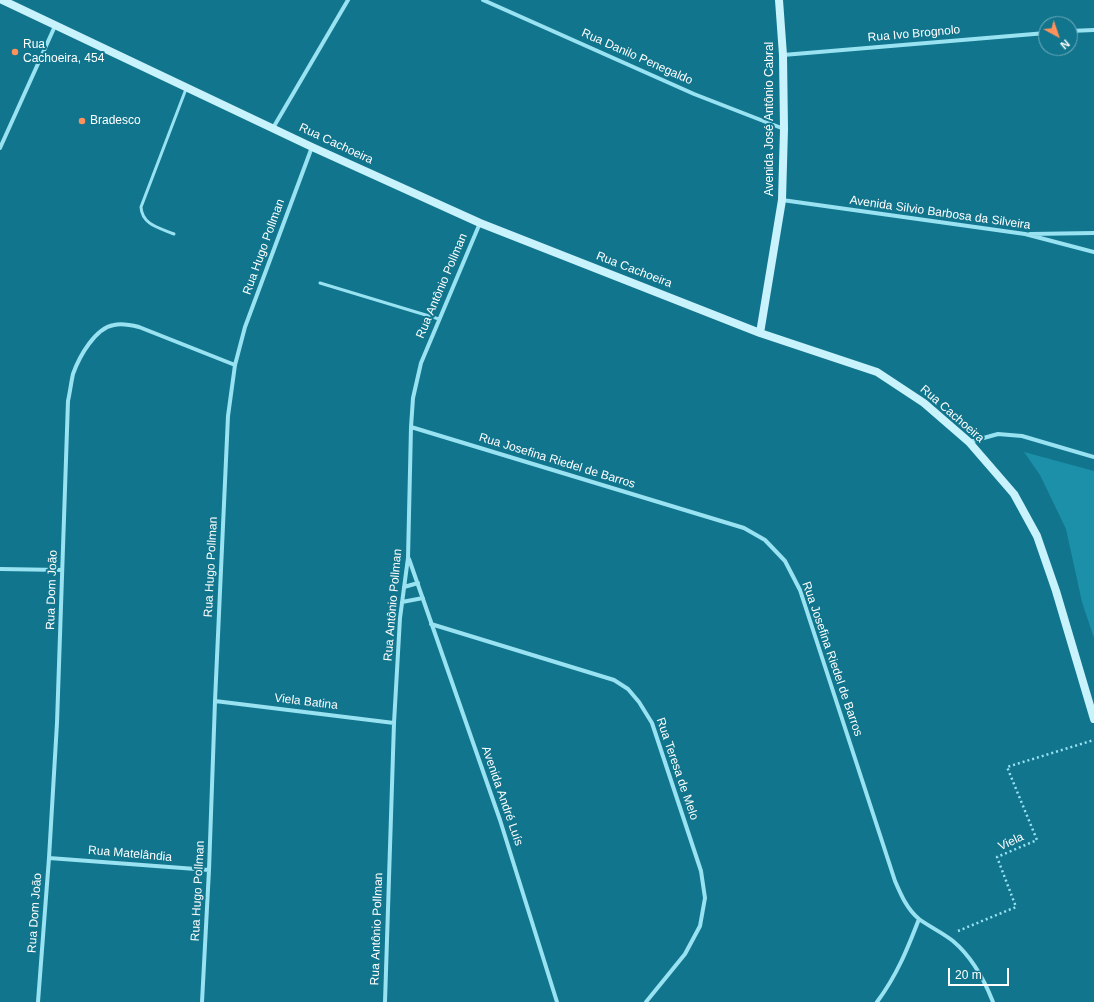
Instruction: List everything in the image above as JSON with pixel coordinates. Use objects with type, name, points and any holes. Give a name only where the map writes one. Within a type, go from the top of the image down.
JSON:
[{"type":"main road","name":"Rua Cachoeira","points":[[2,0],[312,147],[480,223],[760,333],[877,372],[924,403],[969,442],[1014,494],[1036,536],[1056,591],[1094,719]]},
{"type":"main road","name":"Avenida José Antônio Cabral","points":[[760,333],[782,200],[784,129],[783,55],[779,0]]},
{"type":"street","points":[[273,128],[348,0]]},
{"type":"street","name":"Rua Danilo Penegaldo","points":[[483,0],[694,94],[784,129]]},
{"type":"street","points":[[0,148],[55,26]]},
{"type":"street","points":[[1078,31],[1094,30]]},
{"type":"street","name":"Rua Ivo Brognolo","points":[[783,55],[1038,34]]},
{"type":"street","name":"Rua Hugo Pollman","points":[[202,1002],[210,870],[215,701],[228,416],[235,365],[245,327],[312,147]]},
{"type":"street","name":"Avenida Silvio Barbosa da Silveira","points":[[782,200],[1025,234],[1094,252]]},
{"type":"street","name":"Rua Antônio Pollman","points":[[384,1002],[394,723],[399,625],[408,558],[413,398],[421,363],[480,223]]},
{"type":"street","points":[[1025,234],[1094,233]]},
{"type":"street","name":"Rua Dom João","points":[[38,1002],[57,723],[68,401],[70,385],[78,361],[93,338],[102,330],[113,325],[126,324],[139,327],[235,365]]},
{"type":"street","name":"Rua Josefina Riedel de Barros","points":[[411,427],[744,528],[765,540],[785,561],[800,590],[895,881],[905,902],[919,919],[952,941],[971,960],[985,983],[993,1002]]},
{"type":"street","points":[[969,442],[998,434],[1022,436],[1094,457]]},
{"type":"street","name":"Avenida André Luís","points":[[408,558],[500,820],[557,1002]]},
{"type":"street","points":[[0,569],[62,570]]},
{"type":"street","points":[[404,587],[418,583]]},
{"type":"street","points":[[402,602],[423,598]]},
{"type":"street","name":"Rua Teresa de Melo","points":[[431,624],[614,680],[628,689],[639,702],[652,723],[701,871],[705,898],[700,926],[685,954],[646,1002]]},
{"type":"street","name":"Viela Batina","points":[[215,701],[394,723]]},
{"type":"street","name":"Rua Matelândia","points":[[49,858],[210,870]]},
{"type":"street","points":[[878,1002],[891,982],[905,955],[919,919]]},
{"type":"lane","points":[[174,234],[151,224],[145,219],[141,207],[186,87]]},
{"type":"lane","points":[[320,283],[439,319]]},
{"type":"path","name":"Viela","points":[[945,936],[1016,907],[997,857],[1037,840],[1007,767],[1094,740]]},
{"type":"shaded area","points":[[1024,452],[1094,471],[1094,638],[1082,602],[1066,529],[1040,475]]},
{"type":"place","name":"Rua Cachoeira, 454","points":[[15,52]]},
{"type":"place","name":"Bradesco","points":[[82,121]]}]
